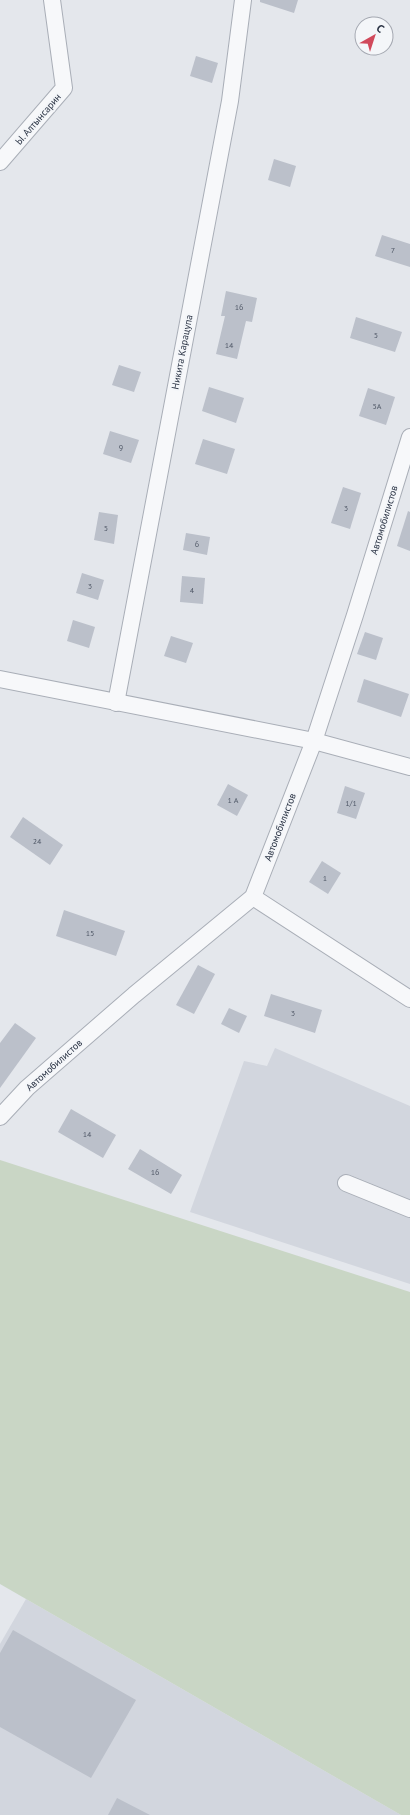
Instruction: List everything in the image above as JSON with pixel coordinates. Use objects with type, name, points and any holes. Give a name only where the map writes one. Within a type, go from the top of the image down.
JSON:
[{"type":"street","name":"Ы. Алтынсарин","points":[[0,162],[64,88],[52,0]]},
{"type":"street","name":"Никита Карацупа","points":[[116,702],[230,102],[243,0]]},
{"type":"street","name":"Автомобилистов","points":[[0,1117],[27,1088],[128,1000],[253,897],[314,741],[410,437]]},
{"type":"street","points":[[0,679],[314,741],[410,767]]},
{"type":"street","points":[[253,897],[410,999]]},
{"type":"street","points":[[346,1183],[410,1209]]},
{"type":"shaded area","points":[[275,1048],[410,1106],[410,1284],[190,1212],[244,1061],[267,1066]]},
{"type":"shaded area","points":[[26,1599],[401,1815],[0,1815],[0,1644]]},
{"type":"green space","points":[[0,1160],[410,1292],[410,1815],[401,1815],[0,1584]]},
{"type":"building","points":[[260,0],[298,0],[294,13],[260,2]]},
{"type":"building","points":[[196,56],[218,63],[212,83],[190,76]]},
{"type":"building","points":[[274,159],[296,166],[290,187],[268,180]]},
{"type":"building","points":[[382,235],[410,244],[410,267],[375,256]]},
{"type":"building","points":[[226,291],[257,298],[252,322],[246,321],[237,359],[216,354],[225,316],[221,316]]},
{"type":"building","points":[[356,317],[402,332],[395,352],[350,338]]},
{"type":"building","points":[[119,365],[141,372],[134,392],[112,385]]},
{"type":"building","points":[[209,387],[244,398],[236,423],[202,411]]},
{"type":"building","points":[[368,388],[395,397],[386,425],[359,416]]},
{"type":"building","points":[[110,431],[139,440],[131,463],[103,454]]},
{"type":"building","points":[[203,439],[235,449],[227,474],[195,464]]},
{"type":"building","points":[[343,487],[361,493],[350,529],[331,523]]},
{"type":"building","points":[[408,511],[410,512],[410,551],[397,546]]},
{"type":"building","points":[[99,512],[118,515],[114,544],[94,540]]},
{"type":"building","points":[[186,533],[210,537],[207,555],[183,550]]},
{"type":"building","points":[[82,573],[104,580],[98,600],[76,593]]},
{"type":"building","points":[[182,576],[205,578],[203,604],[180,602]]},
{"type":"building","points":[[73,620],[95,627],[89,648],[67,641]]},
{"type":"building","points":[[365,632],[383,638],[376,660],[357,654]]},
{"type":"building","points":[[171,636],[193,643],[186,663],[164,656]]},
{"type":"building","points":[[364,679],[409,694],[401,717],[357,702]]},
{"type":"building","points":[[228,784],[248,795],[237,816],[217,805]]},
{"type":"building","points":[[345,786],[365,793],[356,819],[337,813]]},
{"type":"building","points":[[23,817],[63,845],[50,865],[10,837]]},
{"type":"building","points":[[322,861],[341,873],[328,894],[309,882]]},
{"type":"building","points":[[64,910],[125,931],[116,956],[56,936]]},
{"type":"building","points":[[198,965],[215,974],[194,1014],[176,1005]]},
{"type":"building","points":[[271,994],[322,1010],[315,1033],[264,1016]]},
{"type":"building","points":[[229,1008],[247,1016],[239,1033],[221,1024]]},
{"type":"building","points":[[15,1023],[36,1038],[0,1088],[0,1043]]},
{"type":"building","points":[[71,1109],[116,1135],[103,1158],[58,1132]]},
{"type":"building","points":[[140,1149],[182,1175],[171,1194],[128,1169]]},
{"type":"building","points":[[13,1630],[136,1700],[91,1778],[0,1727],[0,1653]]},
{"type":"building","points":[[117,1798],[150,1815],[108,1815]]}]
